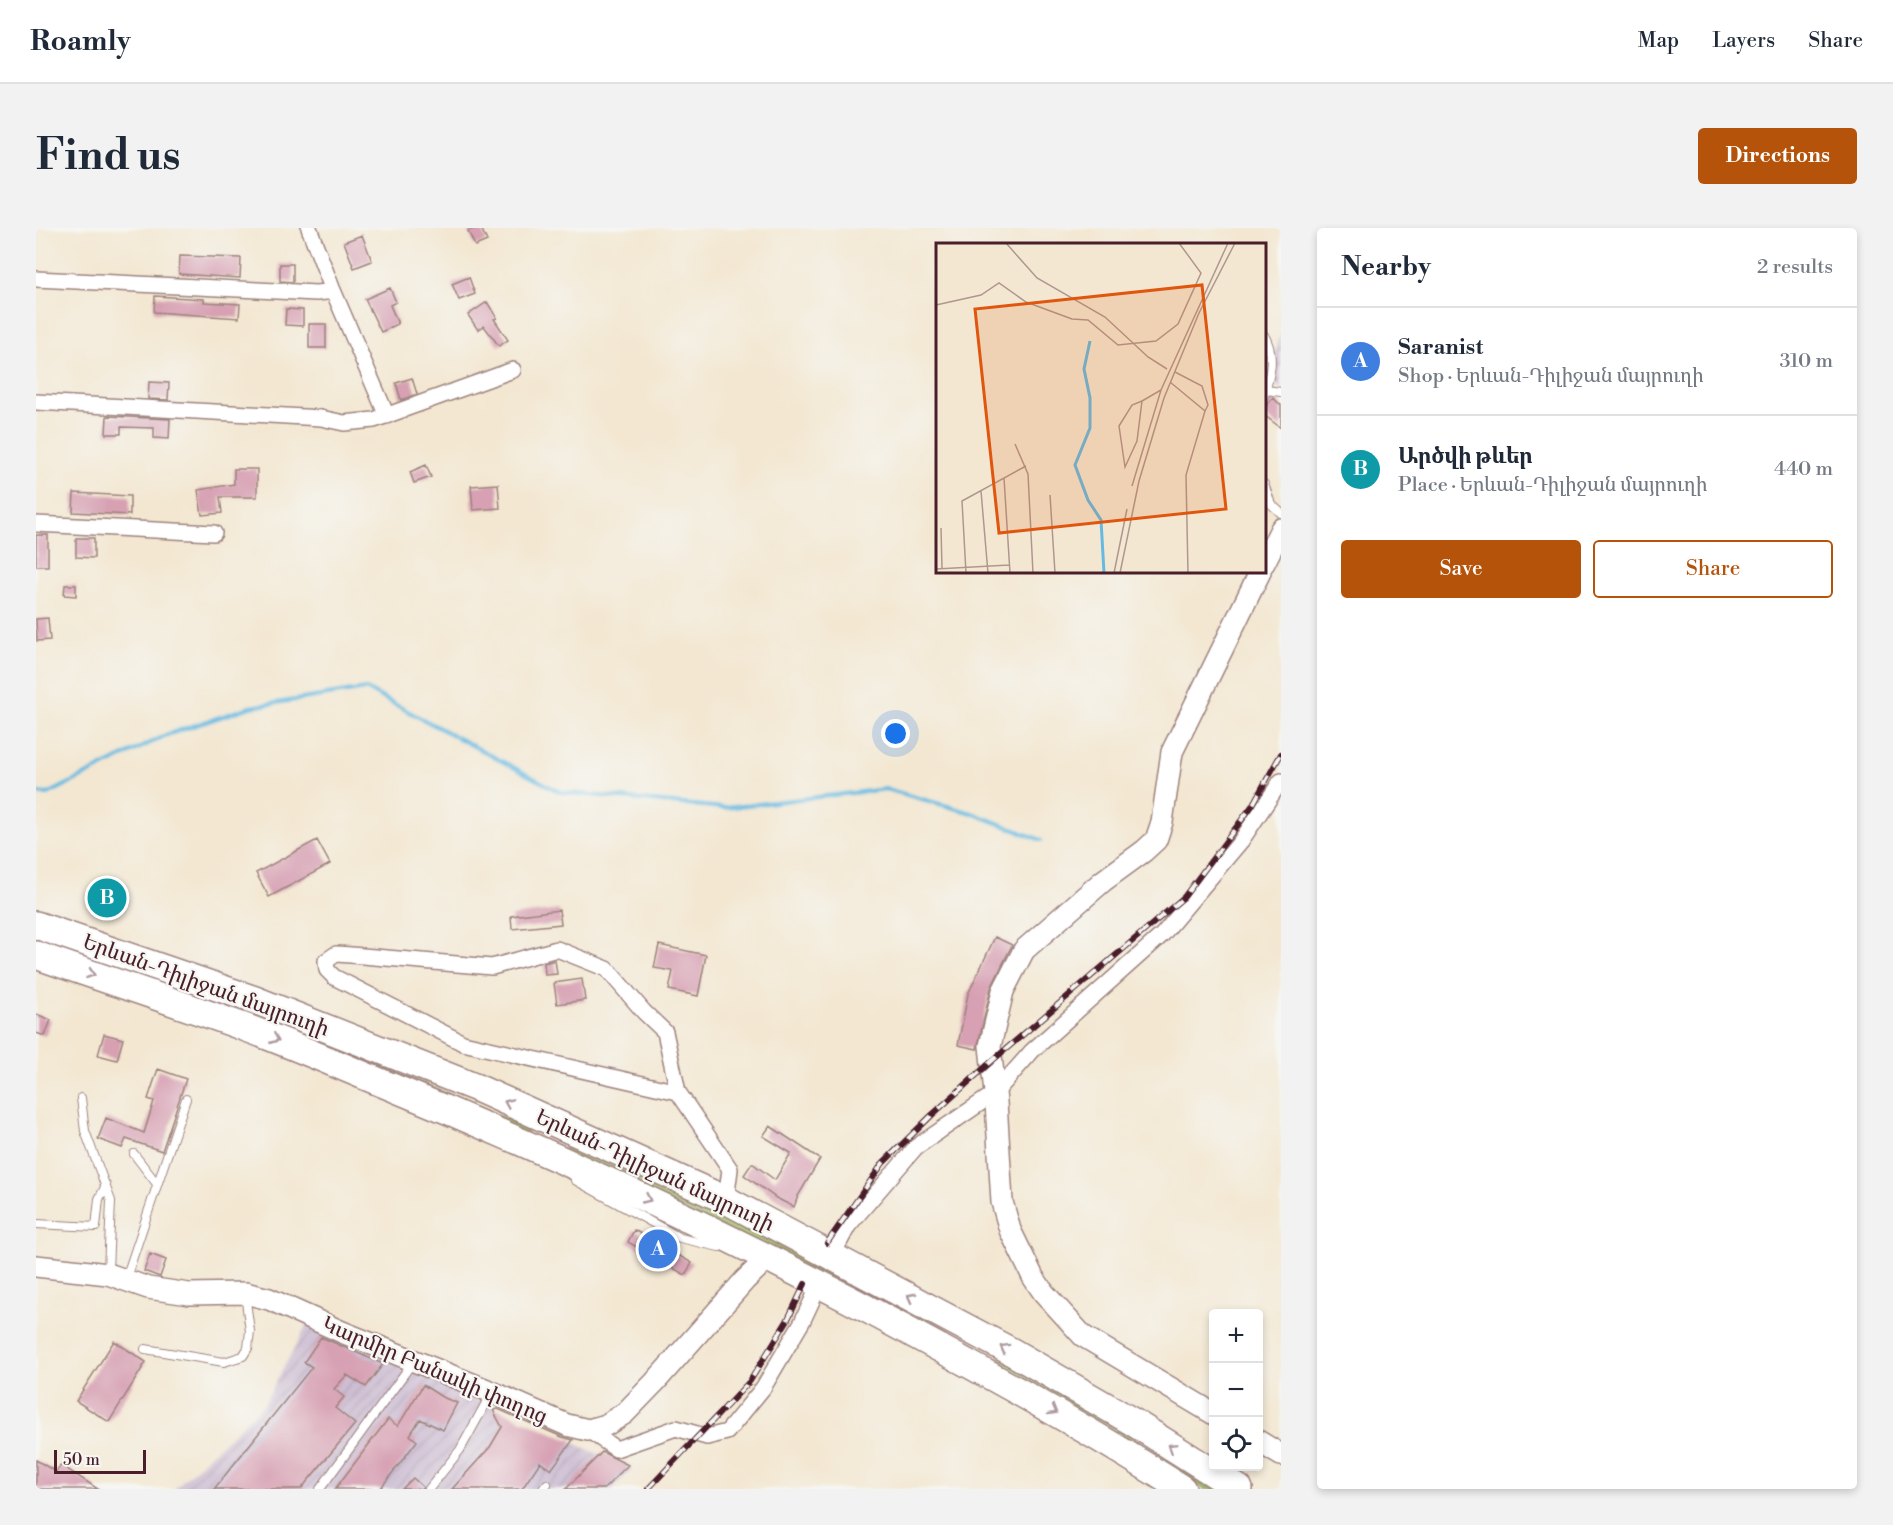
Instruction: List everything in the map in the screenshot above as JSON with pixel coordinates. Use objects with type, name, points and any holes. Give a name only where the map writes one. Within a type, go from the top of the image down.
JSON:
[{"type":"highway","name":"Երևան-Դիլիջան մայրուղի","points":[[36,925],[255,1000],[466,1084],[726,1200],[1002,1346],[1133,1422],[1239,1489]]},
{"type":"highway","name":"Երևան-Դիլիջան մայրուղի","points":[[36,955],[243,1026],[468,1118],[564,1167],[724,1243],[769,1257],[1009,1385],[1129,1455],[1182,1489]]},
{"type":"street","points":[[309,228],[387,416]]},
{"type":"street","points":[[36,279],[316,293],[326,292],[332,288]]},
{"type":"street","points":[[36,402],[321,418],[344,423],[374,420],[387,416],[513,370]]},
{"type":"street","points":[[36,524],[214,533]]},
{"type":"street","points":[[1266,559],[1281,529]]},
{"type":"street","points":[[1209,1411],[1083,1336],[1044,1293],[1033,1277],[1010,1230],[1002,1202],[990,1046],[1003,991],[1024,950],[1102,880],[1156,840],[1162,822],[1172,752],[1260,573]]},
{"type":"street","points":[[838,1245],[848,1226],[916,1147],[995,1093],[1032,1051],[1162,935],[1241,841],[1281,781]]},
{"type":"street","points":[[678,1092],[463,1043],[334,977],[327,970],[326,961],[336,954],[492,967],[557,949],[607,969],[644,1012],[665,1032],[678,1092],[730,1169],[726,1200]]},
{"type":"street","points":[[724,1243],[743,1266],[739,1288]]},
{"type":"street","points":[[588,1430],[606,1425],[625,1413],[769,1257]]},
{"type":"street","name":"Կարմիր Բանակի փողոց","points":[[36,1266],[117,1276],[148,1288],[189,1294],[245,1293],[269,1299],[342,1332],[492,1392],[567,1425],[588,1430]]},
{"type":"street","points":[[588,1430],[616,1449],[676,1428],[707,1437],[727,1432],[763,1388],[802,1322],[817,1290]]},
{"type":"street","points":[[1263,1444],[1281,1455]]},
{"type":"lane","points":[[1266,339],[1272,352],[1272,364],[1266,389]]},
{"type":"lane","points":[[1266,393],[1281,392]]},
{"type":"lane","points":[[1266,490],[1271,504],[1281,513]]},
{"type":"lane","points":[[81,1098],[85,1131],[111,1201],[117,1276]]},
{"type":"lane","points":[[117,1276],[157,1184],[186,1099]]},
{"type":"lane","points":[[134,1154],[157,1184]]},
{"type":"lane","points":[[36,1224],[96,1227],[99,1199],[106,1185]]},
{"type":"lane","points":[[145,1349],[224,1362],[243,1356],[248,1348],[250,1331],[245,1293]]},
{"type":"lane","points":[[320,1489],[414,1361]]},
{"type":"lane","points":[[429,1489],[460,1450],[492,1392]]},
{"type":"shaded area","points":[[1281,332],[1281,389],[1273,382],[1276,351]]},
{"type":"shaded area","points":[[308,1323],[632,1469],[612,1489],[174,1489],[264,1404]]},
{"type":"green space","points":[[36,935],[305,1035],[528,1128],[525,1136],[36,947]]},
{"type":"green space","points":[[569,1144],[761,1234],[903,1305],[950,1330],[947,1337],[563,1152]]},
{"type":"green space","points":[[1000,1357],[1220,1489],[1205,1489],[995,1364]]},
{"type":"building","points":[[481,228],[487,241],[475,246],[468,231]]},
{"type":"building","points":[[362,235],[372,261],[354,268],[344,242]]},
{"type":"building","points":[[180,256],[241,258],[240,278],[179,274]]},
{"type":"building","points":[[280,264],[293,264],[293,282],[280,281]]},
{"type":"building","points":[[469,277],[475,294],[459,300],[452,284]]},
{"type":"building","points":[[390,288],[396,302],[390,305],[398,324],[381,332],[365,299]]},
{"type":"building","points":[[155,296],[240,304],[239,318],[154,312]]},
{"type":"building","points":[[487,302],[497,318],[494,319],[508,340],[499,346],[484,326],[478,330],[468,315]]},
{"type":"building","points":[[286,309],[303,310],[303,326],[285,325]]},
{"type":"building","points":[[309,324],[326,324],[326,348],[309,348]]},
{"type":"building","points":[[412,378],[417,394],[401,400],[396,383]]},
{"type":"building","points":[[149,382],[169,383],[168,400],[148,399]]},
{"type":"building","points":[[1273,398],[1281,405],[1281,428],[1266,417],[1266,406]]},
{"type":"building","points":[[107,416],[170,419],[169,439],[154,438],[154,428],[121,427],[121,434],[106,434]]},
{"type":"building","points":[[426,465],[431,477],[414,483],[410,472]]},
{"type":"building","points":[[234,469],[257,469],[257,497],[220,497],[222,513],[202,515],[198,490],[234,484]]},
{"type":"building","points":[[498,484],[500,508],[473,510],[471,486]]},
{"type":"building","points":[[74,493],[130,496],[130,515],[73,512]]},
{"type":"building","points":[[36,535],[48,535],[48,566],[36,566]]},
{"type":"building","points":[[76,538],[94,538],[94,558],[76,557]]},
{"type":"building","points":[[65,585],[76,585],[76,596],[64,595]]},
{"type":"building","points":[[48,618],[50,640],[37,641],[36,619]]},
{"type":"building","points":[[317,840],[330,864],[269,897],[256,873]]},
{"type":"building","points":[[559,910],[561,924],[512,929],[511,916]]},
{"type":"building","points":[[995,937],[1012,945],[991,988],[977,1049],[958,1045],[968,994]]},
{"type":"building","points":[[659,945],[706,955],[698,996],[669,990],[673,971],[654,968]]},
{"type":"building","points":[[555,960],[557,974],[545,975],[544,963]]},
{"type":"building","points":[[582,979],[585,1000],[557,1004],[554,983]]},
{"type":"building","points":[[36,1014],[51,1020],[45,1036],[36,1033]]},
{"type":"building","points":[[104,1034],[123,1039],[117,1060],[98,1055]]},
{"type":"building","points":[[158,1069],[186,1079],[162,1151],[126,1139],[122,1148],[98,1139],[106,1118],[144,1133],[154,1101],[148,1099]]},
{"type":"building","points":[[770,1126],[820,1159],[794,1207],[776,1198],[744,1175],[752,1163],[775,1180],[791,1153],[763,1136]]},
{"type":"building","points":[[634,1230],[692,1263],[685,1275],[628,1242]]},
{"type":"building","points":[[150,1254],[166,1260],[160,1277],[144,1271]]},
{"type":"building","points":[[321,1337],[383,1364],[366,1387],[347,1375],[334,1389],[344,1397],[335,1408],[355,1424],[301,1489],[214,1489],[312,1367],[304,1362]]},
{"type":"building","points":[[114,1341],[146,1362],[109,1422],[76,1401]]},
{"type":"building","points":[[423,1385],[457,1403],[443,1430],[420,1419],[410,1435],[417,1441],[380,1489],[335,1489],[388,1419],[398,1426]]},
{"type":"building","points":[[498,1409],[573,1440],[551,1470],[540,1462],[522,1489],[452,1489],[490,1447],[502,1427],[493,1410]]},
{"type":"building","points":[[602,1452],[628,1465],[604,1489],[566,1489]]},
{"type":"building","points":[[36,1460],[56,1472],[61,1465],[98,1489],[36,1489]]},
{"type":"building","points":[[413,1478],[423,1489],[402,1489]]},
{"type":"waterway","points":[[36,793],[48,794],[166,735],[250,707],[366,689],[560,792],[724,808],[886,789],[972,813],[1041,840]]},
{"type":"railway","points":[[827,1243],[883,1163],[932,1115],[1184,897],[1252,806],[1281,754]]},
{"type":"railway","points":[[648,1489],[750,1381],[787,1321],[805,1284]]},
{"type":"place","name":"Արծվի թևեր","points":[[107,898]]},
{"type":"place","name":"Saranist","points":[[658,1249]]}]
